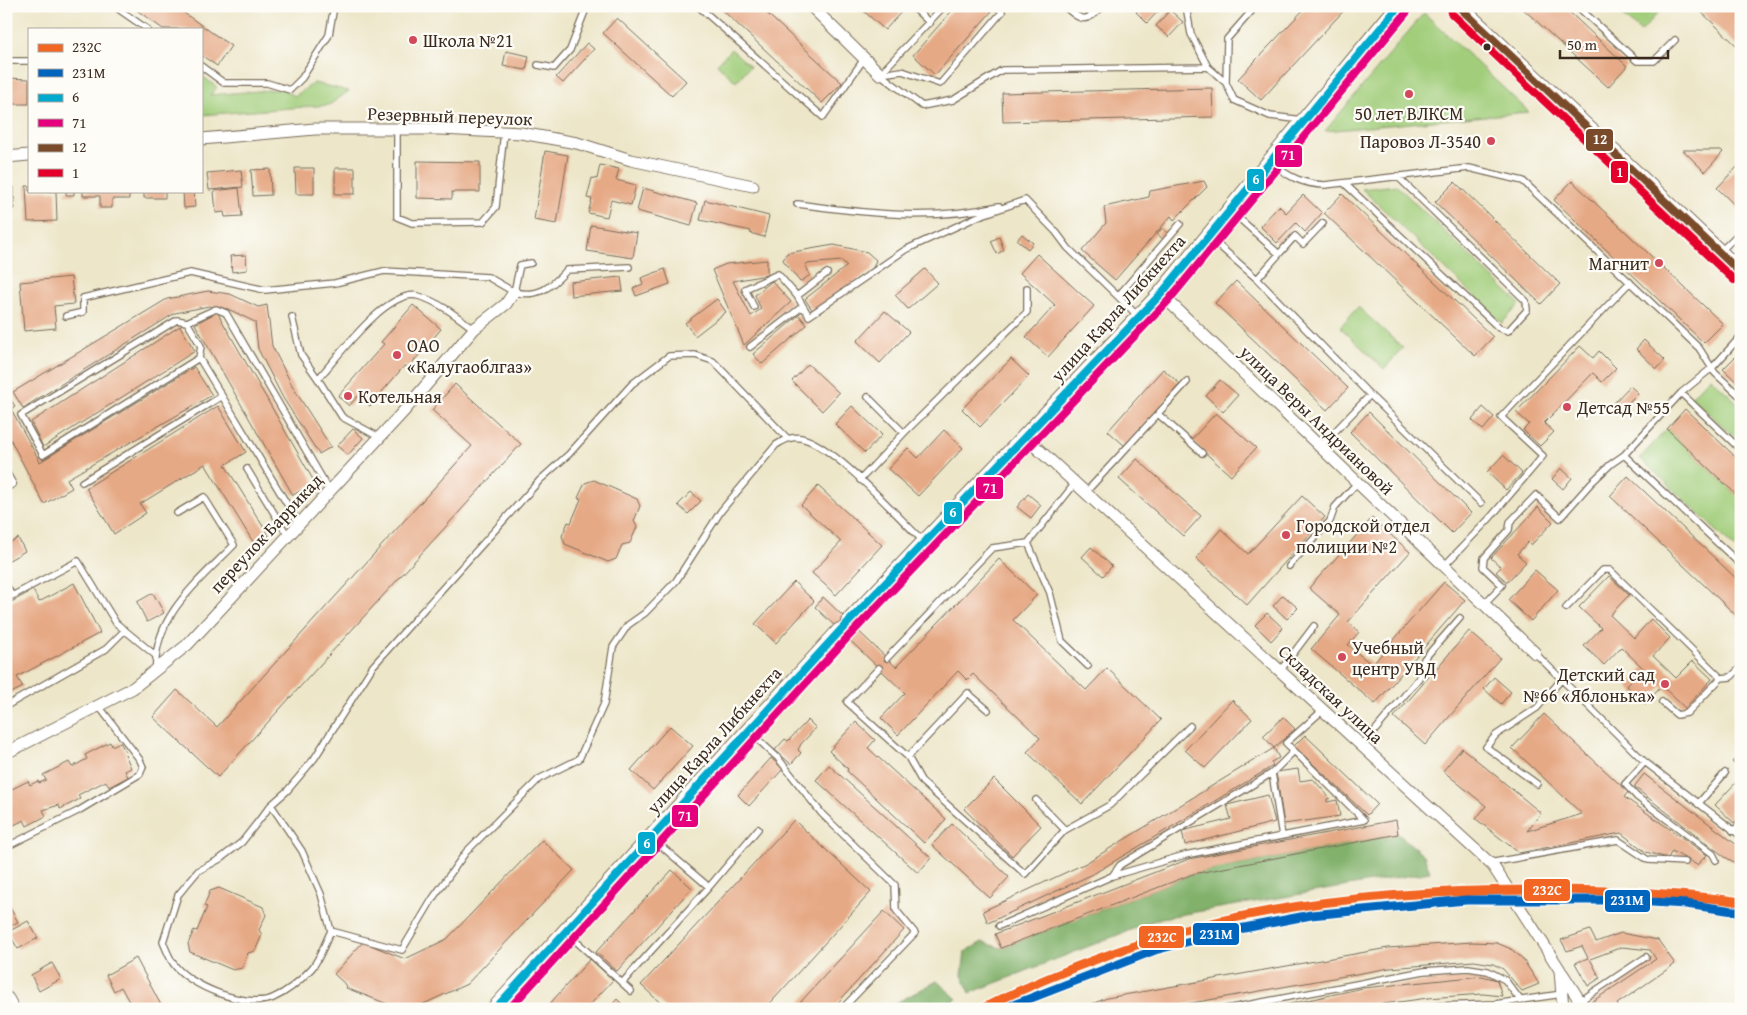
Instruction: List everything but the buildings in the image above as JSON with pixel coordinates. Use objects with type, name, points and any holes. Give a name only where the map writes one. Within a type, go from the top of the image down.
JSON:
[{"type":"main road","name":"улица Карла Либкнехта","points":[[500,1007],[566,931],[845,626],[1161,294],[1399,6]]},
{"type":"main road","points":[[1458,6],[1741,273]]},
{"type":"main road","points":[[6,1000],[11,1009]]},
{"type":"street","points":[[810,6],[880,74]]},
{"type":"street","name":"Резервный переулок","points":[[202,139],[316,129],[397,129],[521,133],[577,143],[631,160],[753,186]]},
{"type":"street","points":[[6,157],[28,155]]},
{"type":"street","name":"переулок Баррикад","points":[[6,753],[133,688],[187,645],[379,437],[474,329],[506,304],[514,292]]},
{"type":"street","name":"улица Веры Андриановой","points":[[1161,294],[1535,653]]},
{"type":"street","name":"Складская улица","points":[[1026,438],[1087,491],[1489,863],[1560,970],[1563,1009]]},
{"type":"street","points":[[1560,970],[1582,1005]]},
{"type":"lane","points":[[114,6],[146,28]]},
{"type":"lane","points":[[202,67],[224,83],[268,83],[290,90],[302,78],[329,35],[334,6]]},
{"type":"lane","points":[[538,65],[554,68],[570,50],[587,6]]},
{"type":"lane","points":[[698,6],[823,117],[864,59]]},
{"type":"lane","points":[[912,6],[930,23]]},
{"type":"lane","points":[[880,74],[944,6]]},
{"type":"lane","points":[[880,74],[902,71],[940,84],[1002,12],[996,6]]},
{"type":"lane","points":[[1064,6],[1074,16],[1083,19],[1091,18],[1103,6]]},
{"type":"lane","points":[[1186,6],[1191,34],[1208,67],[1226,83],[1234,100],[1270,116],[1305,120]]},
{"type":"lane","points":[[1226,83],[1227,39],[1256,6]]},
{"type":"lane","points":[[1578,6],[1637,62],[1654,61],[1675,40]]},
{"type":"lane","points":[[6,61],[28,61]]},
{"type":"lane","points":[[880,74],[922,106],[953,100],[1002,70],[1208,67]]},
{"type":"lane","points":[[397,129],[397,217],[412,223],[483,222],[496,207],[504,132]]},
{"type":"lane","points":[[1270,163],[1297,181],[1311,185],[1344,183],[1469,168],[1524,181],[1699,348],[1713,367],[1715,373],[1741,397]]},
{"type":"lane","points":[[1344,183],[1499,328],[1508,331],[1527,310],[1526,301],[1397,176]]},
{"type":"lane","points":[[798,204],[890,216],[976,211],[1025,200]]},
{"type":"lane","points":[[1025,200],[1056,232],[1068,248],[1139,317]]},
{"type":"lane","points":[[754,307],[745,290],[778,274],[809,316],[905,250],[979,216],[1025,200]]},
{"type":"lane","points":[[1231,211],[1279,254]]},
{"type":"lane","points":[[1257,278],[1295,236],[1303,244],[1323,223]]},
{"type":"lane","points":[[1118,296],[1180,224]]},
{"type":"lane","points":[[1719,253],[1741,231]]},
{"type":"lane","points":[[1210,237],[1257,278],[1370,394],[1481,503]]},
{"type":"lane","points":[[514,292],[520,265],[531,263]]},
{"type":"lane","points":[[66,316],[83,312],[83,298],[190,274],[265,290],[335,283],[384,271],[488,276],[514,292],[523,294],[550,288],[567,270],[629,267]]},
{"type":"lane","points":[[796,296],[827,273]]},
{"type":"lane","points":[[1444,566],[1490,518],[1544,456],[1501,417],[1630,282]]},
{"type":"lane","points":[[860,480],[904,432],[1027,312],[1027,288]]},
{"type":"lane","points":[[318,379],[384,306],[401,296],[417,295],[449,311],[474,329]]},
{"type":"lane","points":[[750,347],[803,306]]},
{"type":"lane","points":[[199,358],[42,455],[21,416],[178,320],[187,322],[216,309],[226,313],[329,490]]},
{"type":"lane","points":[[292,317],[301,355],[342,417],[379,437]]},
{"type":"lane","points":[[187,322],[201,346],[199,358],[299,524]]},
{"type":"lane","points":[[1484,604],[1502,585],[1483,567],[1484,558],[1509,530],[1510,522],[1536,495],[1560,518],[1604,470],[1624,455],[1681,393],[1713,367],[1741,336]]},
{"type":"lane","points":[[272,805],[302,851],[321,894],[331,931],[314,966],[296,983],[272,999],[246,1000],[218,994],[187,976],[173,964],[163,942],[166,927],[178,896],[198,871],[220,859],[242,842],[272,805],[287,791],[314,759],[372,666],[540,480],[569,454],[632,384],[669,356],[695,355],[713,361],[787,438]]},
{"type":"lane","points":[[1087,491],[1187,382]]},
{"type":"lane","points":[[1681,393],[1741,450]]},
{"type":"lane","points":[[1320,447],[1370,394]]},
{"type":"lane","points":[[82,482],[222,396]]},
{"type":"lane","points":[[868,397],[904,432]]},
{"type":"lane","points":[[1158,414],[1202,453]]},
{"type":"lane","points":[[331,931],[402,950],[433,898],[466,852],[539,779],[579,759],[604,704],[613,647],[628,625],[645,613],[676,581],[721,510],[776,445],[787,438],[802,438],[832,454],[925,542]]},
{"type":"lane","points":[[1624,455],[1741,565]]},
{"type":"lane","points":[[247,469],[288,536]]},
{"type":"lane","points":[[6,472],[13,484],[6,488]]},
{"type":"lane","points":[[888,658],[992,548],[1028,543],[1052,515],[1076,482]]},
{"type":"lane","points":[[1289,566],[1330,522],[1334,507],[1357,483]]},
{"type":"lane","points":[[156,670],[155,655],[178,603],[234,545],[204,497],[177,514]]},
{"type":"lane","points":[[1028,543],[1050,593],[1062,641],[1088,666]]},
{"type":"lane","points":[[6,585],[12,596],[78,561],[116,623],[155,655]]},
{"type":"lane","points":[[1566,608],[1602,570],[1610,570],[1721,678]]},
{"type":"lane","points":[[1362,746],[1419,678],[1424,659],[1460,618]]},
{"type":"lane","points":[[1280,671],[1314,626]]},
{"type":"lane","points":[[6,706],[106,649],[125,630]]},
{"type":"lane","points":[[1535,653],[1645,762],[1741,836]]},
{"type":"lane","points":[[1662,702],[1677,715],[1687,713],[1721,678],[1731,677],[1741,667]]},
{"type":"lane","points":[[879,668],[847,702],[908,757],[922,782],[1025,874],[1065,830],[1110,805],[1190,726]]},
{"type":"lane","points":[[1537,784],[1486,747],[1496,735],[1537,708],[1561,680]]},
{"type":"lane","points":[[908,757],[968,693],[988,710]]},
{"type":"lane","points":[[6,847],[78,811],[140,774],[143,767],[140,760],[98,705]]},
{"type":"lane","points":[[999,926],[1112,876],[1185,855],[1364,820],[1286,743],[1323,710]]},
{"type":"lane","points":[[749,731],[778,758],[822,814],[895,885],[896,910],[915,933],[842,1009]]},
{"type":"lane","points":[[1112,876],[1120,865],[1272,773],[1294,751]]},
{"type":"lane","points":[[1645,762],[1625,784],[1637,797],[1713,854],[1716,860]]},
{"type":"lane","points":[[1272,773],[1282,836]]},
{"type":"lane","points":[[1698,804],[1725,773]]},
{"type":"lane","points":[[1036,800],[1065,830]]},
{"type":"lane","points":[[1733,831],[1741,824]]},
{"type":"lane","points":[[622,983],[758,829]]},
{"type":"lane","points":[[652,837],[708,887]]},
{"type":"lane","points":[[1489,863],[1618,840],[1648,860],[1685,862]]},
{"type":"lane","points":[[566,931],[631,991]]},
{"type":"lane","points":[[1582,1005],[1646,957]]},
{"type":"lane","points":[[1226,1009],[1424,971],[1468,968],[1488,971],[1506,980],[1521,1001]]},
{"type":"lane","points":[[1438,1006],[1521,1001],[1563,993]]},
{"type":"green space","points":[[1612,6],[1658,6],[1661,9],[1641,32]]},
{"type":"green space","points":[[1424,13],[1529,112],[1325,131]]},
{"type":"green space","points":[[731,49],[750,66],[736,82],[717,64]]},
{"type":"green space","points":[[202,76],[217,87],[210,95],[282,89],[295,96],[314,83],[349,91],[329,105],[202,115]]},
{"type":"green space","points":[[1396,185],[1520,304],[1502,323],[1362,189]]},
{"type":"green space","points":[[1358,307],[1403,348],[1384,369],[1340,327]]},
{"type":"green space","points":[[1710,377],[1741,406],[1741,443],[1691,397]]},
{"type":"green space","points":[[1667,429],[1741,499],[1741,554],[1640,458]]},
{"type":"green space","points":[[1398,834],[1424,855],[1430,872],[1161,918],[970,993],[962,975],[965,952],[982,942],[1001,948],[1193,874]]},
{"type":"green space","points":[[937,981],[957,999],[939,1009],[885,1009]]},
{"type":"transit line","name":"6","points":[[495,1009],[840,631],[1161,294],[1399,6]]},
{"type":"transit line","name":"12","points":[[1458,6],[1741,273]]},
{"type":"transit line","name":"71","points":[[509,1009],[847,638],[1168,301],[1407,12]]},
{"type":"transit line","name":"1","points":[[1451,13],[1734,280]]},
{"type":"transit line","name":"232C","points":[[981,1009],[1064,972],[1151,940],[1197,927],[1294,907],[1344,900],[1445,892],[1542,890],[1642,892],[1741,902]]},
{"type":"transit line","name":"231М","points":[[1003,1009],[1155,950],[1229,931],[1311,915],[1466,900],[1617,900],[1686,904],[1740,912]]},
{"type":"place","name":"Школа №21","points":[[413,40]]},
{"type":"place","name":"50 лет ВЛКСМ","points":[[1409,94]]},
{"type":"place","name":"Паровоз Л-3540","points":[[1491,141]]},
{"type":"place","name":"Магнит","points":[[1659,263]]},
{"type":"place","name":"ОАО «Калугаоблгаз»","points":[[397,355]]},
{"type":"place","name":"Котельная","points":[[348,396]]},
{"type":"place","name":"Детсад №55","points":[[1567,407]]},
{"type":"place","name":"Городской отдел полиции №2","points":[[1286,535]]},
{"type":"place","name":"Учебный центр УВД","points":[[1342,657]]},
{"type":"place","name":"Детский сад №66 «Яблонька»","points":[[1665,684]]}]
